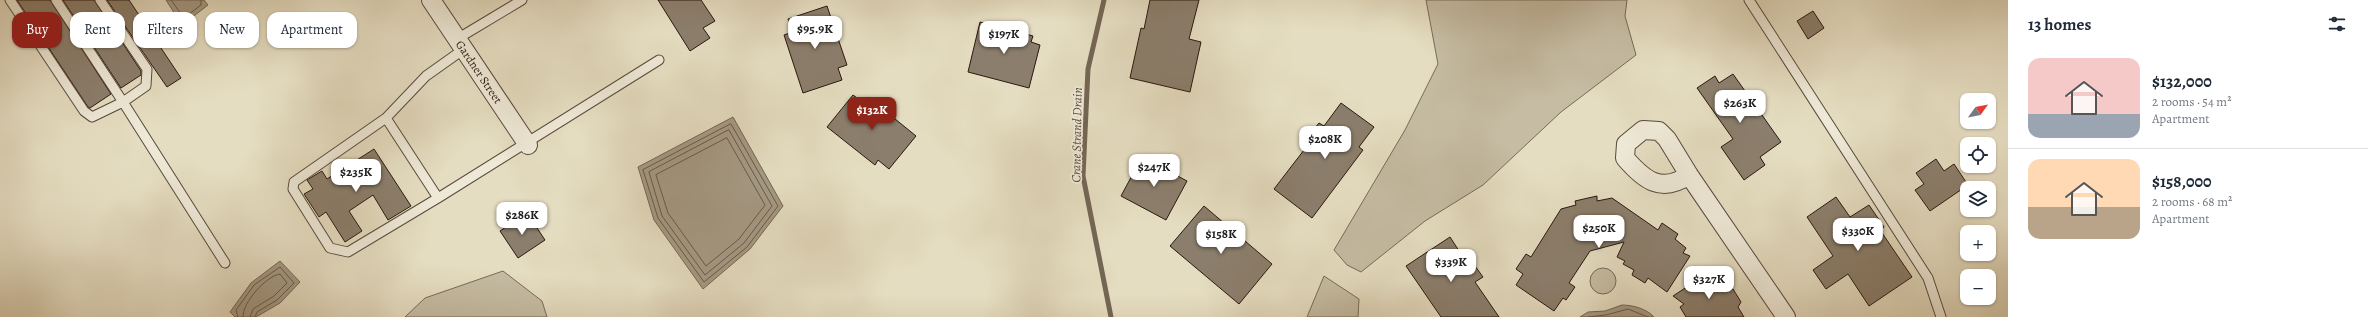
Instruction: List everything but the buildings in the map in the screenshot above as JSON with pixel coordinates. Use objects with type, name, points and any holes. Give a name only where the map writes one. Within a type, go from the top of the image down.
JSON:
[{"type":"street","name":"Gardner Street","points":[[431,0],[527,144]]},
{"type":"street","points":[[1689,175],[1786,317]]},
{"type":"lane","points":[[10,0],[84,111],[92,117],[122,102],[146,86],[147,69],[100,0]]},
{"type":"lane","points":[[56,0],[225,263]]},
{"type":"lane","points":[[522,0],[460,44],[426,76],[386,118],[294,182],[293,189],[330,248],[348,252],[527,144],[659,60]]},
{"type":"lane","points":[[1749,0],[1928,278],[1941,317]]},
{"type":"lane","points":[[386,118],[438,198]]},
{"type":"shaded area","points":[[1426,0],[1627,0],[1625,16],[1636,55],[1561,112],[1483,185],[1425,221],[1361,272],[1347,265],[1334,250],[1405,130],[1438,64]]},
{"type":"shaded area","points":[[1603,268],[1612,272],[1616,281],[1612,290],[1603,294],[1594,290],[1590,281],[1594,272]]},
{"type":"shaded area","points":[[503,271],[542,301],[547,317],[405,317],[425,298]]},
{"type":"shaded area","points":[[1324,276],[1359,299],[1358,317],[1307,317]]},
{"type":"water","points":[[166,0],[204,0],[208,5],[197,13],[197,12],[174,12]]},
{"type":"water","points":[[733,117],[783,206],[750,249],[703,289],[654,220],[638,167]]},
{"type":"water","points":[[280,261],[300,282],[280,303],[256,317],[235,317],[230,312],[251,283]]},
{"type":"water","points":[[1622,305],[1640,308],[1654,317],[1580,317],[1588,312],[1605,311]]},
{"type":"waterway","name":"Crane Strand Drain","points":[[1104,0],[1088,69],[1083,176],[1111,317]]}]
